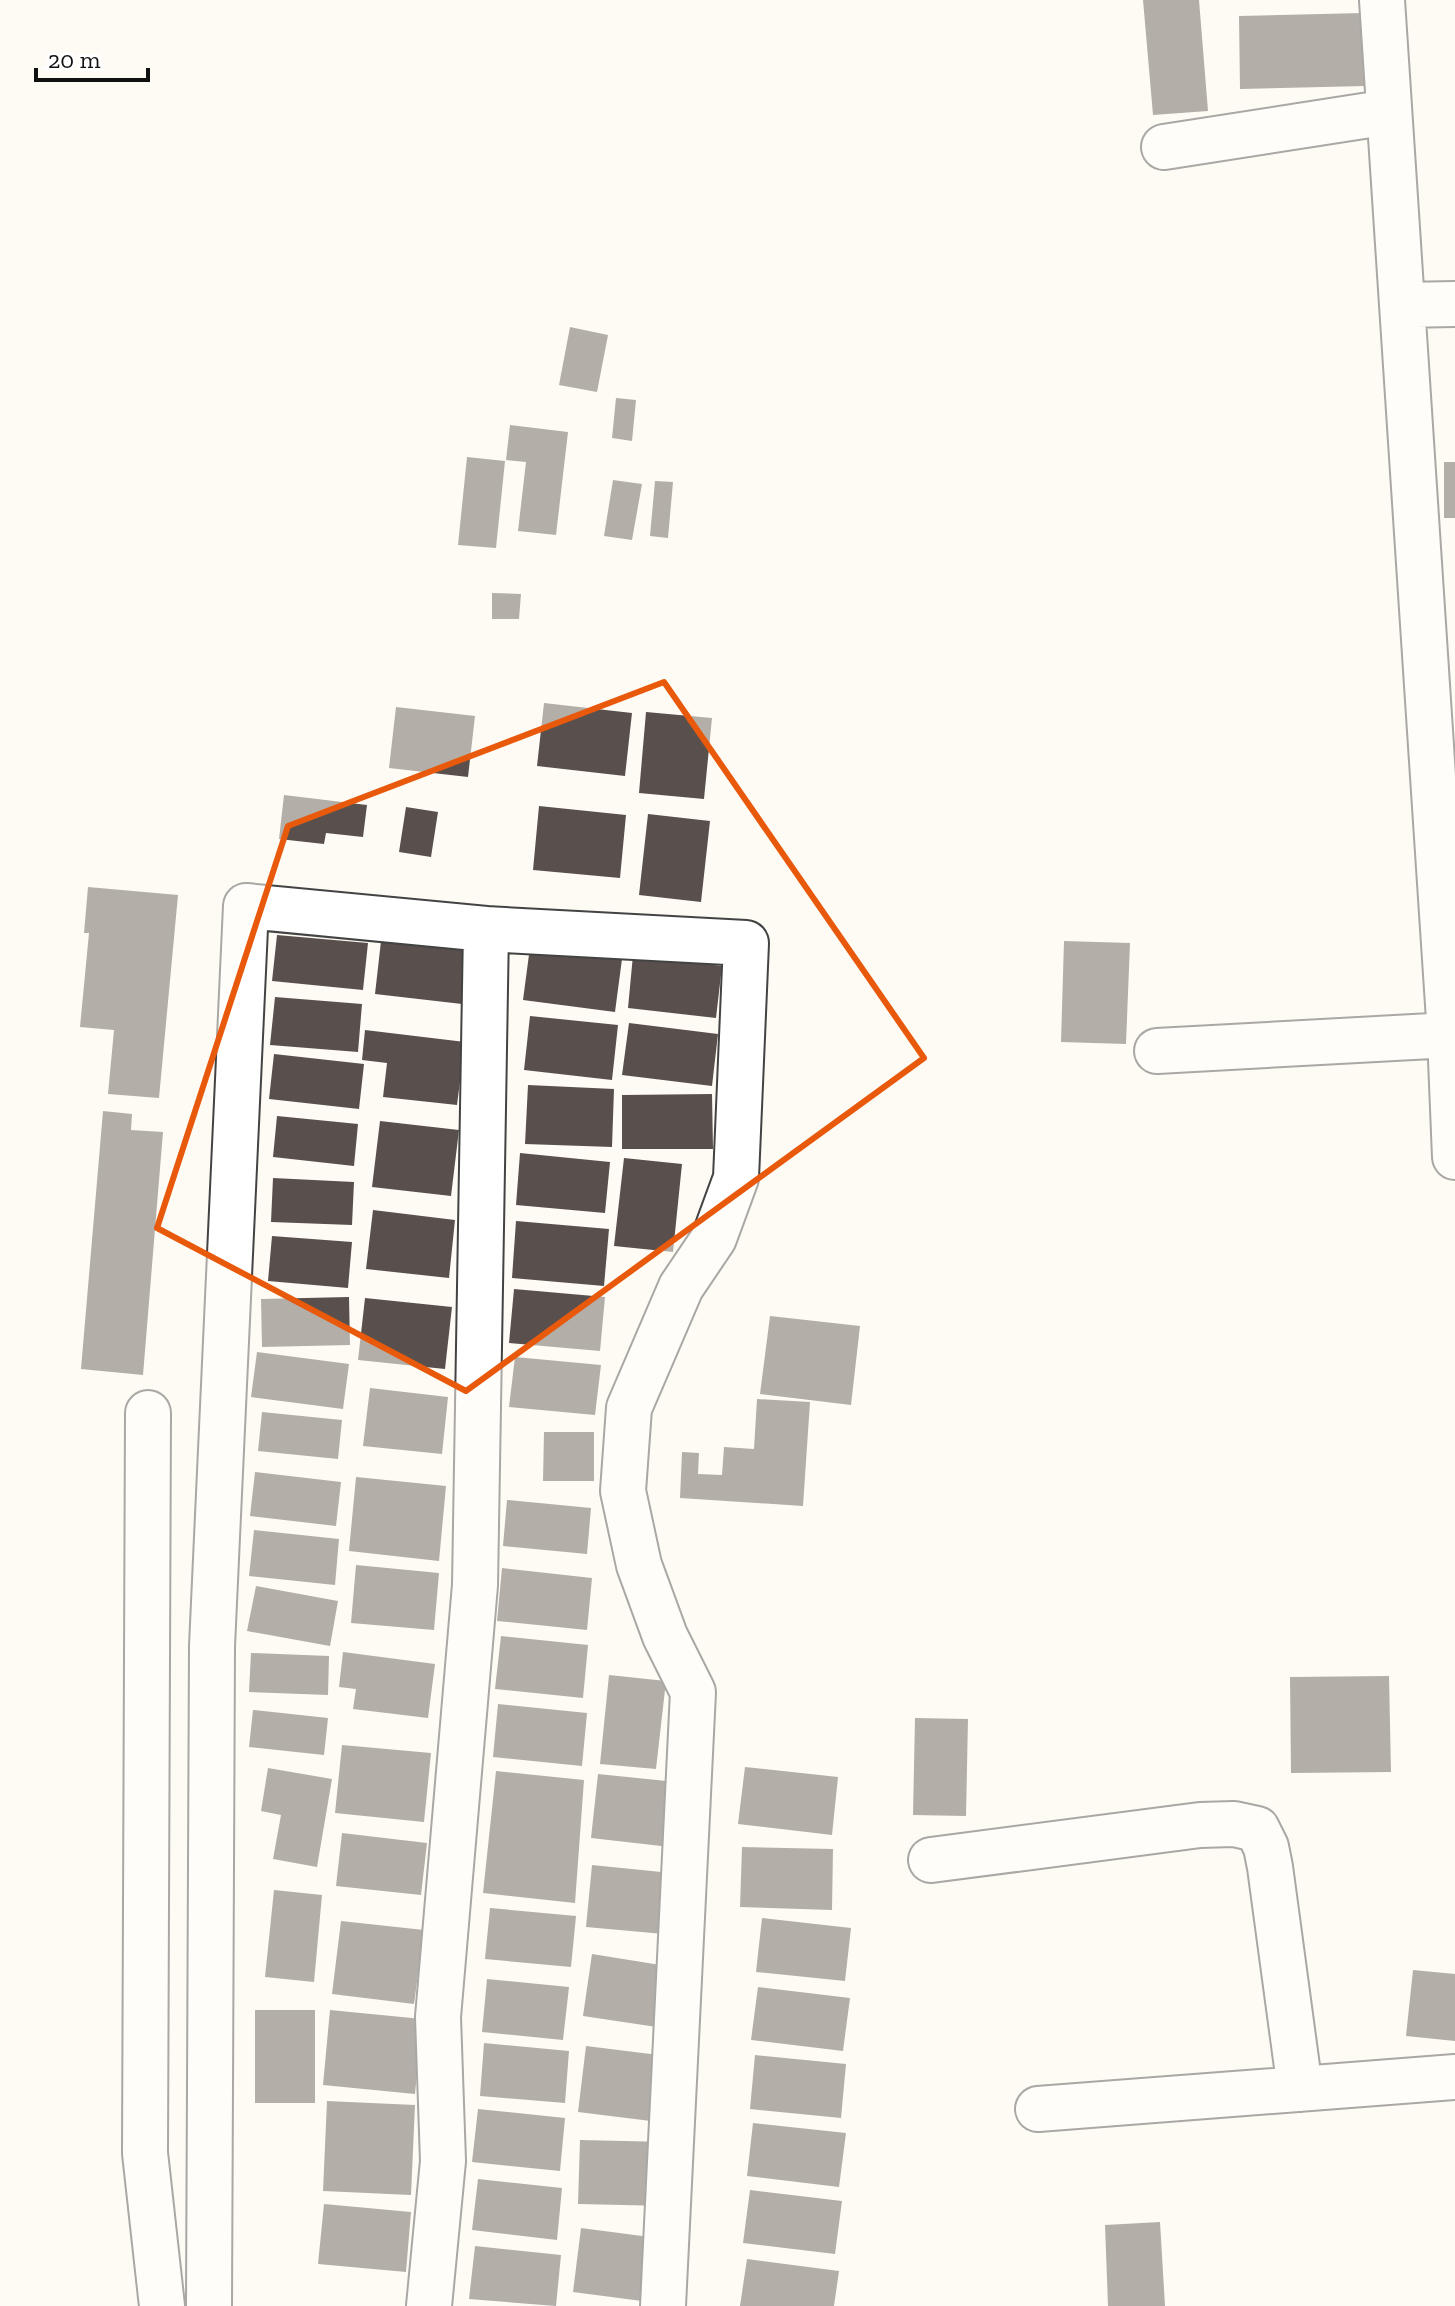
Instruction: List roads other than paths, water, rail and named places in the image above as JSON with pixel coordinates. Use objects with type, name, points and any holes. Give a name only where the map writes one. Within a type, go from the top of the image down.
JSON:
[{"type":"street","points":[[1382,0],[1450,1035],[1455,1157]]},
{"type":"street","points":[[1164,147],[1389,112]]},
{"type":"street","points":[[1403,305],[1455,304]]},
{"type":"street","points":[[209,2306],[212,1646],[246,906],[486,929],[746,943],[736,1178],[714,1238],[681,1287],[629,1408],[623,1491],[639,1565],[665,1636],[693,1692],[663,2306]]},
{"type":"street","points":[[429,2306],[443,2161],[438,2017],[475,1585],[486,929]]},
{"type":"street","points":[[1157,1051],[1450,1035]]},
{"type":"street","points":[[148,1413],[145,2153],[162,2306]]},
{"type":"street","points":[[931,1860],[1200,1825],[1234,1824],[1257,1829],[1266,1847],[1270,1867],[1300,2089]]},
{"type":"street","points":[[1038,2109],[1455,2077]]}]
